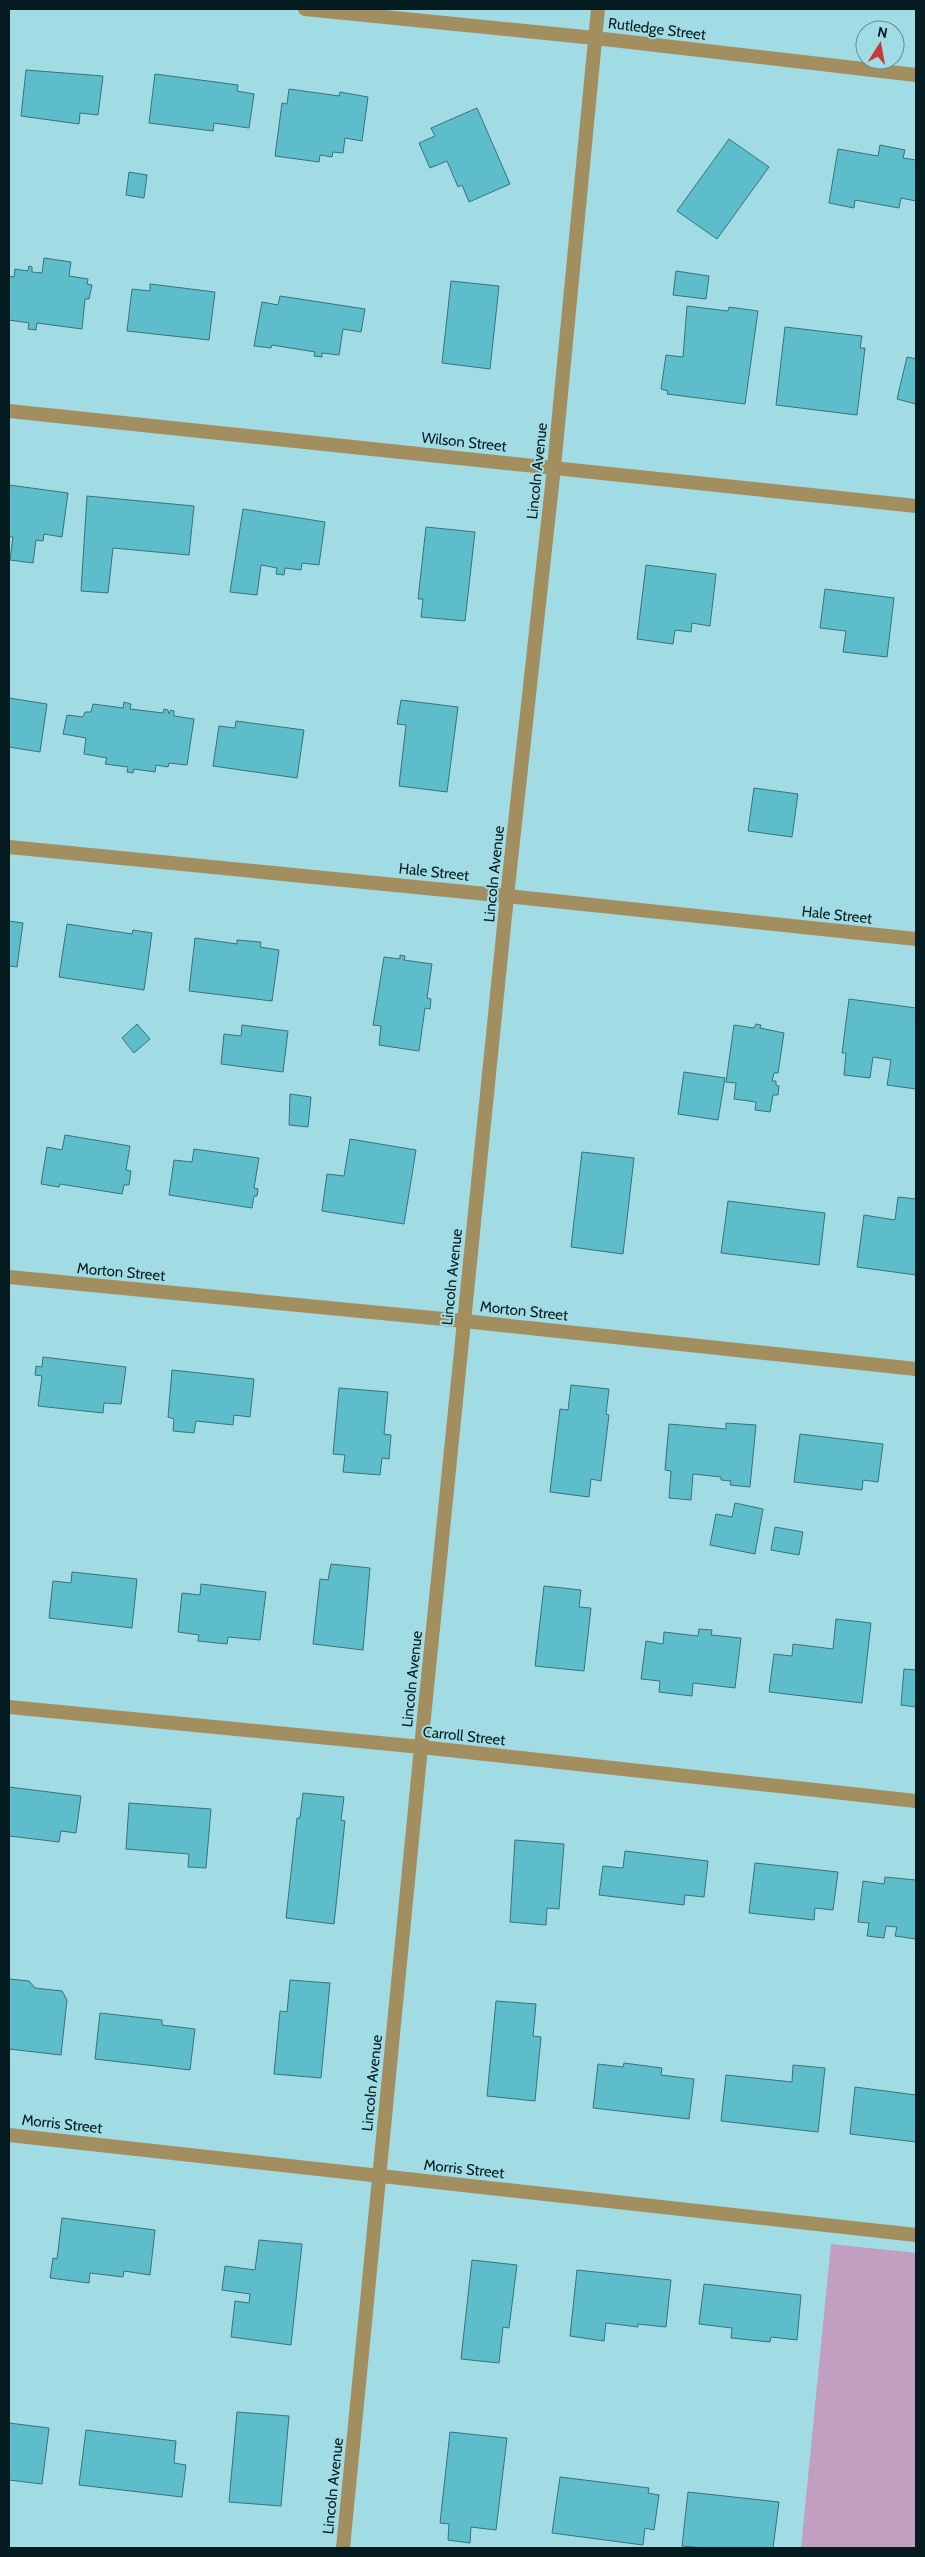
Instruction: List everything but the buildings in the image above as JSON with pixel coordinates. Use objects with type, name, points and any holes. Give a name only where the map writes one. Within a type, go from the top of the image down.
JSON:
[{"type":"street","name":"Rutledge Street","points":[[305,9],[595,38],[916,75]]},
{"type":"street","name":"Lincoln Avenue","points":[[343,2548],[421,1748],[507,896],[554,467],[598,9]]},
{"type":"street","name":"Wilson Street","points":[[9,411],[916,506]]},
{"type":"street","name":"Hale Street","points":[[9,847],[507,896],[916,940]]},
{"type":"street","name":"Morton Street","points":[[9,1278],[464,1321],[916,1369]]},
{"type":"street","name":"Carroll Street","points":[[9,1707],[421,1748],[916,1801]]},
{"type":"street","name":"Morris Street","points":[[9,2135],[916,2235]]},
{"type":"shaded area","points":[[831,2244],[916,2253],[916,2548],[801,2548]]}]
